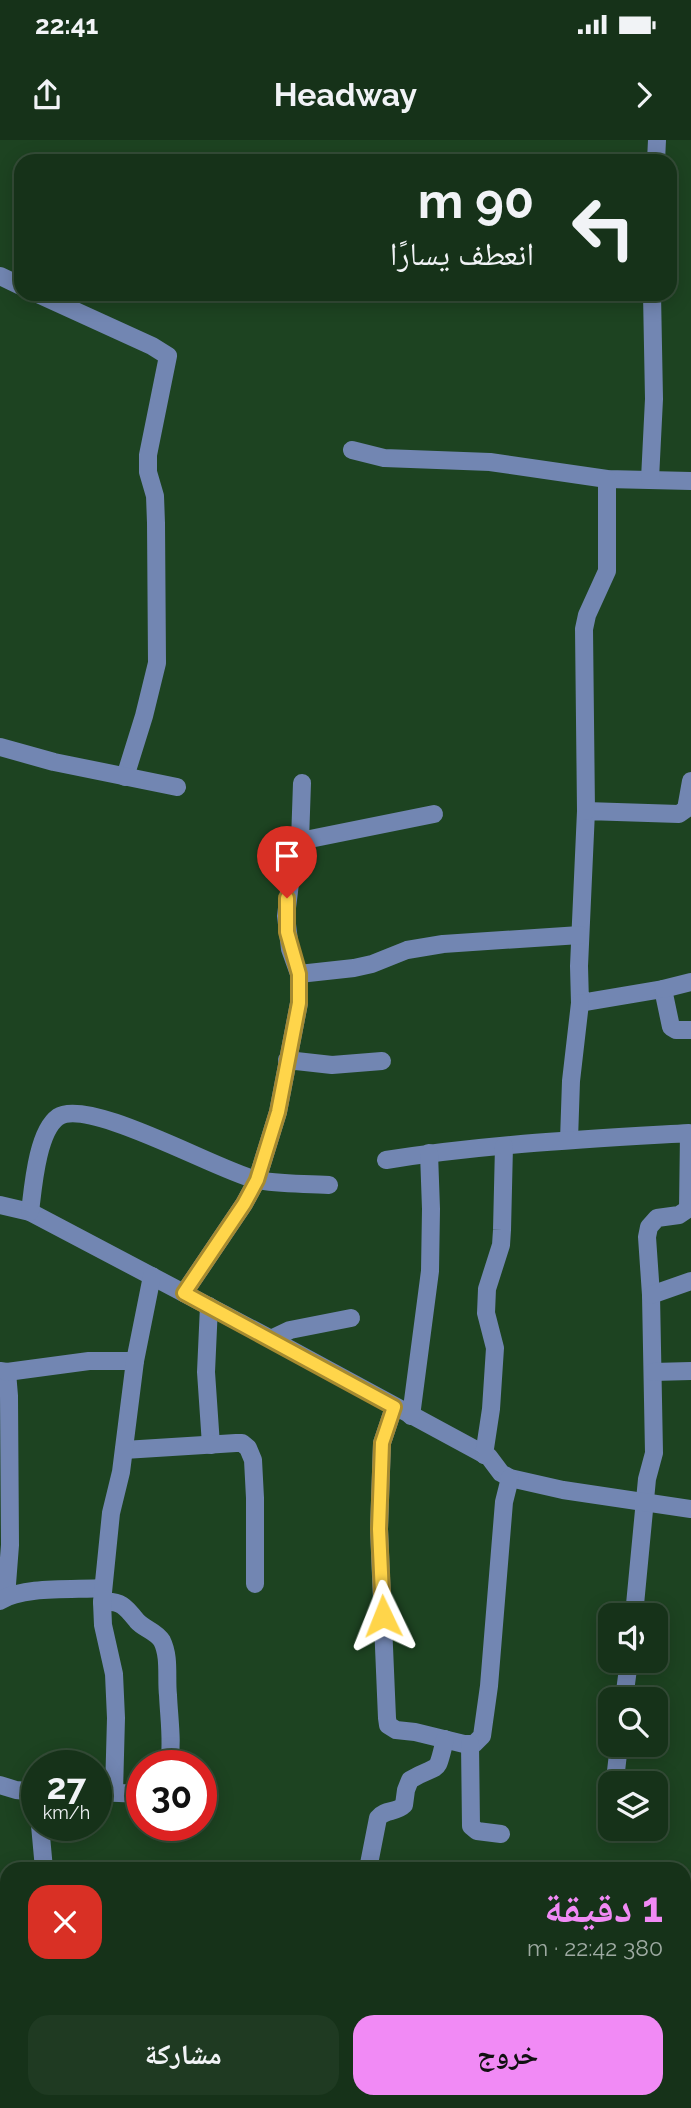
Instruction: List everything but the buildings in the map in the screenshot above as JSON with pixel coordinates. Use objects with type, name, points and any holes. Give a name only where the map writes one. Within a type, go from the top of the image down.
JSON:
[{"type":"street","points":[[53,301],[168,356],[148,455],[148,472],[155,496],[157,663],[125,777]]},
{"type":"street","points":[[650,479],[654,399],[652,301]]},
{"type":"street","points":[[352,450],[384,457],[490,462],[607,479],[691,481]]},
{"type":"street","points":[[569,1140],[571,1081],[580,1003],[580,935],[586,811],[584,629],[587,615],[607,571],[607,479]]},
{"type":"street","points":[[0,747],[177,787]]},
{"type":"street","points":[[586,811],[679,814],[686,809],[691,781]]},
{"type":"street","points":[[184,1293],[244,1204],[257,1180],[278,1112],[299,1003],[299,974],[290,949],[286,916],[291,875],[300,841],[302,783]]},
{"type":"street","points":[[300,841],[434,814]]},
{"type":"street","points":[[299,974],[354,968],[407,950],[443,944],[580,935]]},
{"type":"street","points":[[580,1003],[691,982]]},
{"type":"street","points":[[663,989],[671,1027],[691,1030]]},
{"type":"street","points":[[287,1060],[332,1065],[382,1061]]},
{"type":"street","points":[[30,1212],[43,1142],[52,1123],[65,1114],[79,1114],[143,1132],[228,1172],[257,1180],[328,1185]]},
{"type":"street","points":[[386,1160],[429,1153],[569,1140],[690,1133],[688,1209],[679,1214],[657,1218],[649,1227],[647,1237],[651,1295],[654,1453],[648,1474],[635,1603]]},
{"type":"street","points":[[484,1455],[491,1409],[495,1348],[486,1313],[487,1289],[502,1237],[504,1146]]},
{"type":"street","points":[[411,1416],[430,1271],[429,1153]]},
{"type":"street","points":[[0,1205],[30,1212],[271,1339],[484,1455],[492,1460],[501,1473],[510,1478],[563,1490],[691,1510]]},
{"type":"street","points":[[111,1750],[116,1718],[114,1674],[103,1625],[102,1595],[111,1513],[124,1450],[135,1361],[152,1276]]},
{"type":"street","points":[[651,1295],[691,1281]]},
{"type":"street","points":[[209,1306],[206,1372],[211,1445]]},
{"type":"street","points":[[271,1339],[290,1330],[351,1318]]},
{"type":"street","points":[[135,1361],[89,1361],[3,1372],[10,1545],[3,1599],[37,1592],[102,1595],[127,1606],[141,1625],[158,1636],[162,1642],[167,1661],[171,1750]]},
{"type":"street","points":[[653,1372],[691,1371]]},
{"type":"street","points":[[394,1407],[382,1443],[379,1529],[387,1718],[392,1729],[470,1744],[479,1741],[482,1736],[500,1573],[504,1502],[510,1478]]},
{"type":"street","points":[[124,1450],[242,1443],[248,1448],[253,1460],[255,1497],[255,1584]]},
{"type":"street","points":[[369,1862],[378,1818],[383,1813],[397,1810],[404,1805],[410,1780],[439,1766],[445,1739]]},
{"type":"street","points":[[470,1744],[471,1826],[477,1831],[501,1833]]},
{"type":"street","points":[[0,1785],[21,1790]]},
{"type":"street","points":[[41,1841],[43,1862]]},
{"type":"route","points":[[287,898],[287,932],[299,974],[299,1003],[278,1112],[257,1180],[244,1204],[184,1293],[394,1407],[382,1443],[379,1529],[383,1616]]}]
